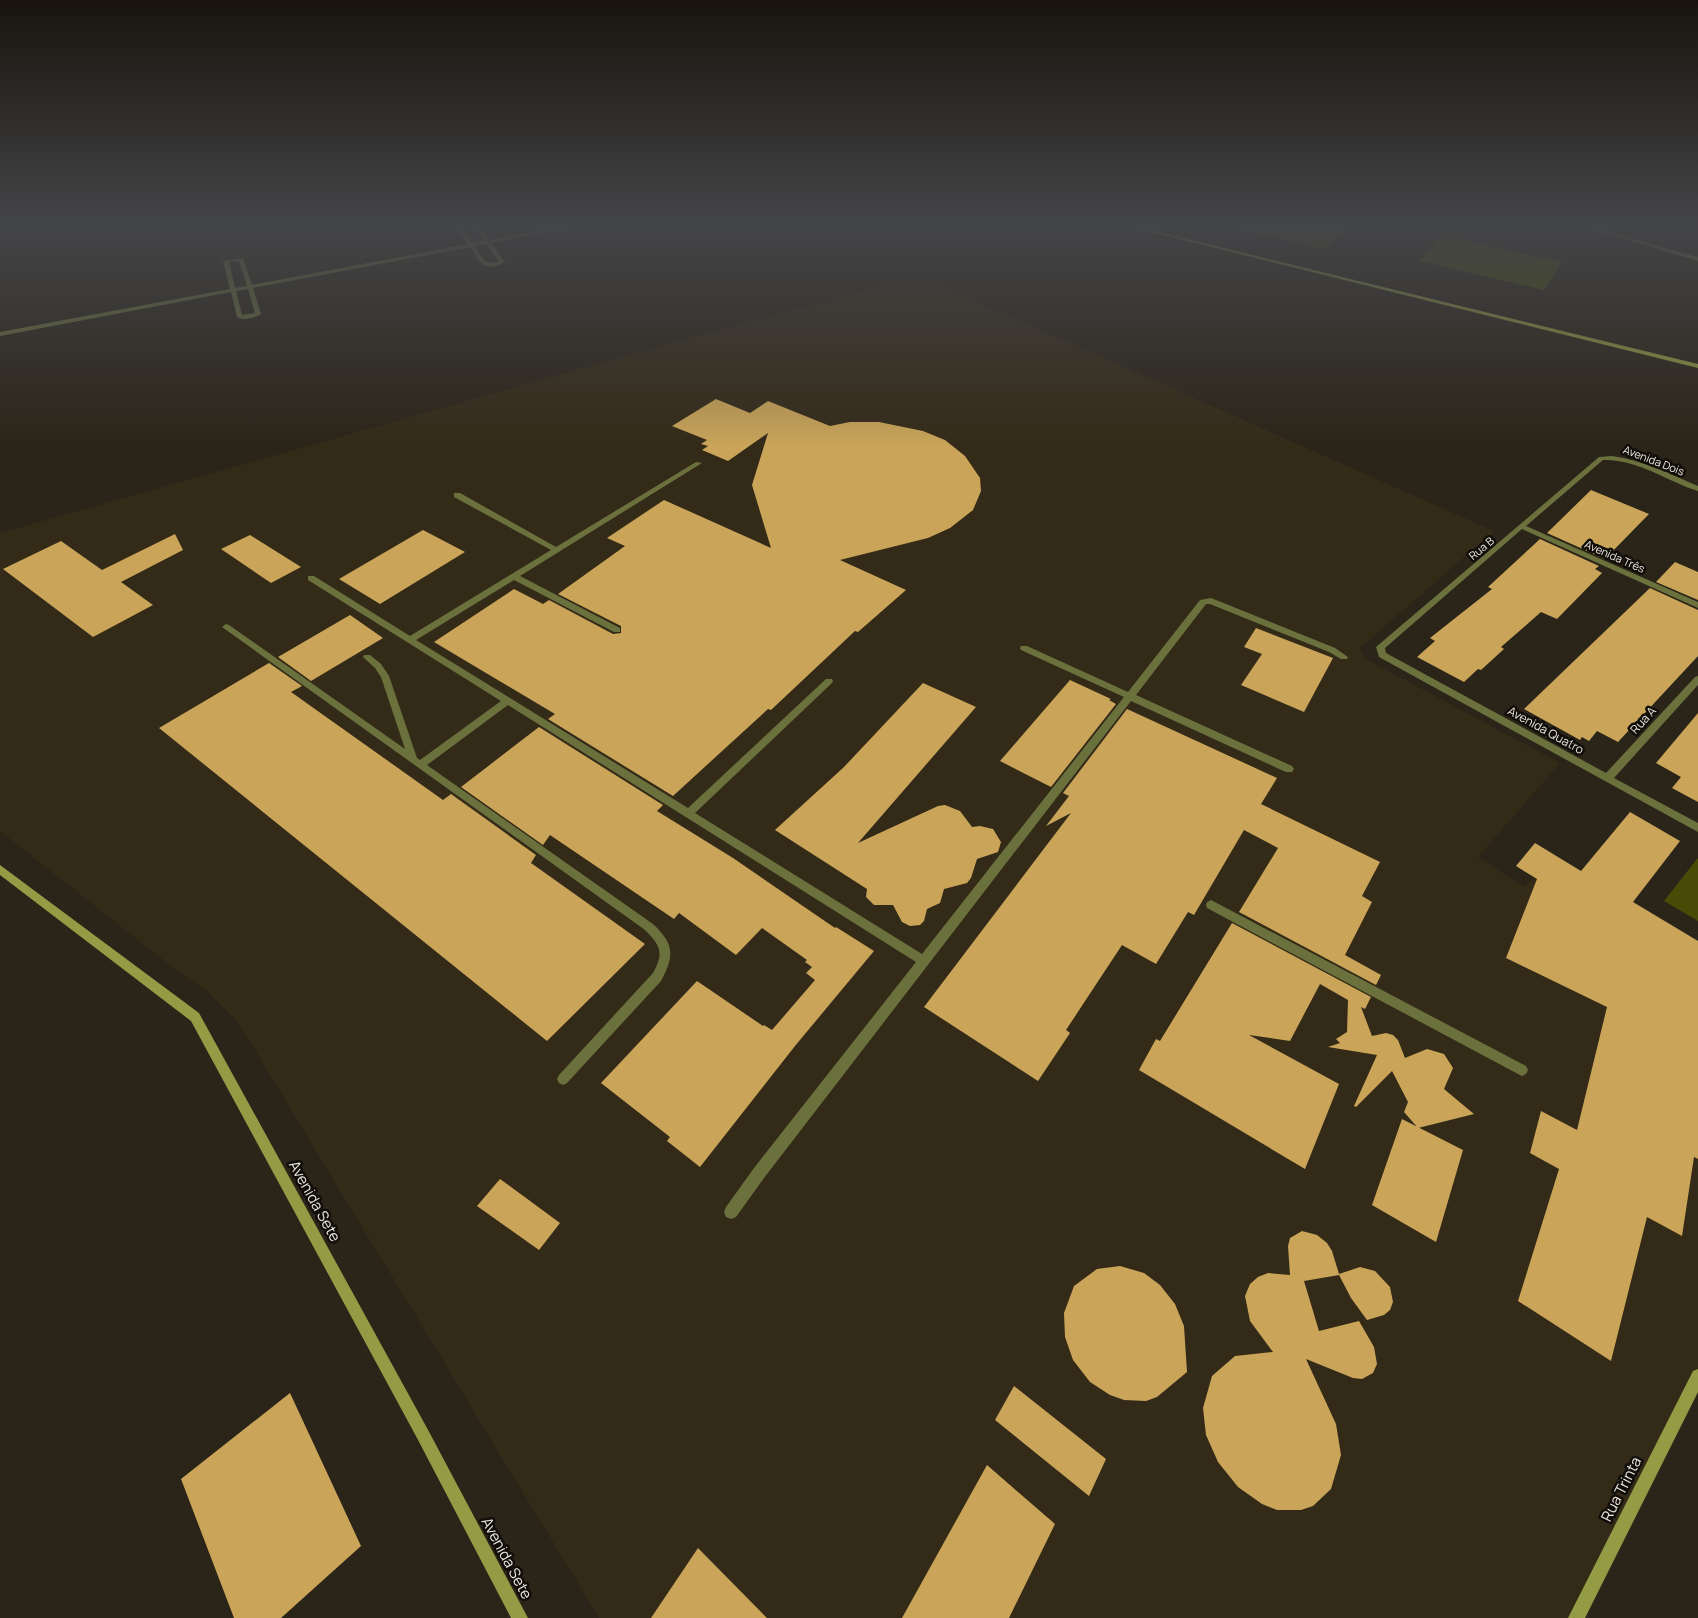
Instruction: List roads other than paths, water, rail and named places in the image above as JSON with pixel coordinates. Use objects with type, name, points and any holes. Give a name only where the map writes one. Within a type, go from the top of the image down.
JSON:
[{"type":"main road","points":[[1420,298],[1698,366]]},
{"type":"main road","name":"Avenida Sete","points":[[0,869],[178,1002],[195,1017],[413,1416],[520,1618]]},
{"type":"main road","name":"Rua Trinta","points":[[1576,1618],[1698,1376]]},
{"type":"street","points":[[0,330],[179,298]]},
{"type":"street","points":[[0,334],[184,298]]},
{"type":"street","points":[[235,298],[240,317],[258,314],[253,298]]},
{"type":"street","name":"Avenida Dois","points":[[1601,458],[1612,456],[1625,460],[1698,489]]},
{"type":"street","name":"Rua B","points":[[1382,655],[1380,647],[1523,527],[1601,458]]},
{"type":"street","points":[[410,640],[698,463]]},
{"type":"street","points":[[457,495],[556,550]]},
{"type":"street","name":"Avenida Três","points":[[1523,527],[1698,605]]},
{"type":"street","points":[[513,576],[617,630]]},
{"type":"street","points":[[311,578],[924,961]]},
{"type":"street","points":[[731,1212],[759,1173],[1203,602],[1206,601],[1332,650],[1344,657]]},
{"type":"street","points":[[226,626],[649,927],[662,939],[666,949],[665,964],[657,977],[563,1079]]},
{"type":"street","points":[[1024,648],[1289,769]]},
{"type":"street","name":"Avenida Quatro","points":[[1382,655],[1698,828]]},
{"type":"street","points":[[368,657],[385,676],[417,762]]},
{"type":"street","name":"Rua A","points":[[1608,778],[1698,679]]},
{"type":"street","points":[[688,814],[829,681]]},
{"type":"street","points":[[417,762],[507,701]]},
{"type":"street","points":[[1211,905],[1522,1070]]}]
